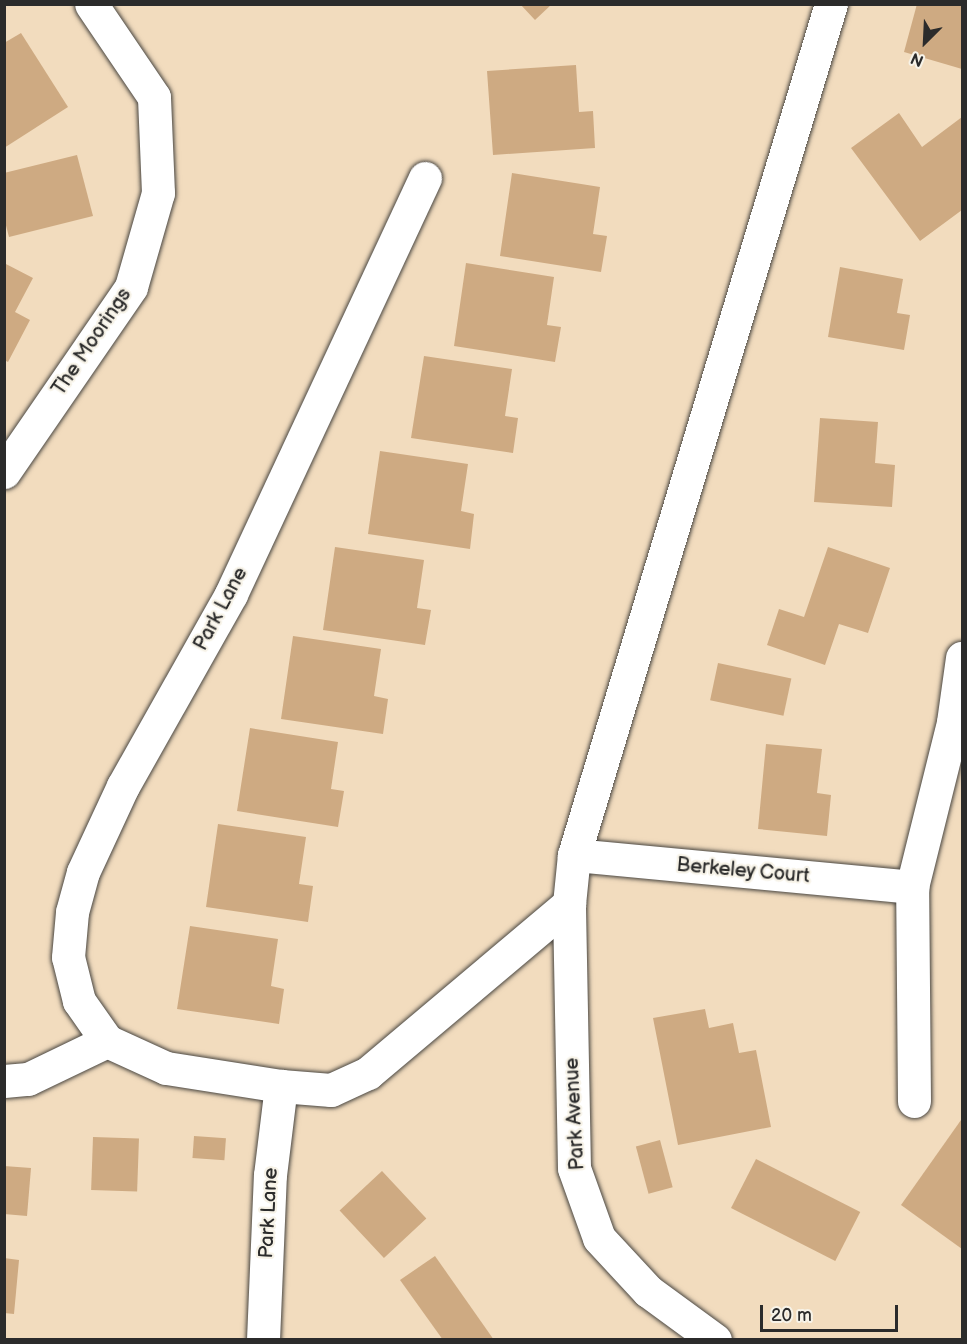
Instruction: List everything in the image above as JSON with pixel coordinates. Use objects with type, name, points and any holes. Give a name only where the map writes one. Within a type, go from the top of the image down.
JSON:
[{"type":"street","name":"The Moorings","points":[[4,472],[131,288],[158,193],[154,98],[91,4]]},
{"type":"street","name":"Park Avenue","points":[[715,1340],[648,1291],[599,1238],[574,1167],[569,903],[574,855],[831,4]]},
{"type":"street","name":"Park Lane","points":[[107,1041],[79,1001],[68,957],[72,912],[83,872],[123,786],[231,594],[425,178]]},
{"type":"street","points":[[914,1101],[912,887],[953,722],[963,658]]},
{"type":"street","name":"Berkeley Court","points":[[574,855],[912,887]]},
{"type":"street","points":[[4,1082],[28,1079],[107,1041],[166,1068],[281,1086],[332,1090],[368,1072],[569,903]]},
{"type":"street","name":"Park Lane","points":[[263,1340],[270,1174],[281,1086]]},
{"type":"building","points":[[520,4],[552,4],[535,20]]},
{"type":"building","points":[[917,4],[962,4],[962,69],[904,52]]},
{"type":"building","points":[[21,33],[68,107],[4,148],[4,43]]},
{"type":"building","points":[[576,65],[579,112],[593,111],[595,148],[493,155],[487,71]]},
{"type":"building","points":[[899,113],[922,147],[962,117],[962,210],[920,241],[851,148]]},
{"type":"building","points":[[77,155],[93,216],[9,237],[4,218],[4,173]]},
{"type":"building","points":[[512,173],[600,187],[593,234],[607,236],[601,272],[500,256]]},
{"type":"building","points":[[4,263],[33,278],[15,312],[30,320],[8,362],[4,360]]},
{"type":"building","points":[[466,263],[554,277],[547,325],[561,327],[555,362],[454,346]]},
{"type":"building","points":[[840,267],[903,279],[897,313],[910,315],[904,350],[828,337]]},
{"type":"building","points":[[424,356],[512,369],[505,416],[518,418],[513,453],[411,438]]},
{"type":"building","points":[[820,418],[878,422],[875,463],[895,465],[892,507],[814,502]]},
{"type":"building","points":[[380,451],[468,464],[461,511],[474,514],[470,549],[368,534]]},
{"type":"building","points":[[335,547],[424,560],[417,608],[431,610],[425,645],[323,630]]},
{"type":"building","points":[[828,547],[890,568],[868,633],[839,624],[825,665],[767,645],[779,609],[804,617]]},
{"type":"building","points":[[293,636],[381,649],[374,696],[388,699],[383,734],[281,719]]},
{"type":"building","points":[[718,663],[791,679],[783,716],[710,700]]},
{"type":"building","points":[[250,728],[338,742],[331,789],[344,791],[338,827],[237,811]]},
{"type":"building","points":[[766,744],[822,749],[817,793],[831,795],[827,836],[758,829]]},
{"type":"building","points":[[218,824],[306,837],[299,884],[313,886],[308,922],[206,907]]},
{"type":"building","points":[[190,926],[278,939],[271,986],[284,989],[279,1024],[177,1009]]},
{"type":"building","points":[[705,1009],[709,1028],[733,1023],[739,1053],[756,1050],[771,1127],[678,1145],[653,1018]]},
{"type":"building","points":[[962,1121],[962,1249],[901,1205]]},
{"type":"building","points":[[194,1136],[226,1138],[224,1160],[192,1158]]},
{"type":"building","points":[[93,1137],[139,1139],[137,1192],[91,1190]]},
{"type":"building","points":[[660,1140],[673,1187],[649,1194],[636,1146]]},
{"type":"building","points":[[756,1159],[860,1212],[835,1261],[731,1208]]},
{"type":"building","points":[[4,1166],[31,1168],[27,1216],[4,1214]]},
{"type":"building","points":[[382,1171],[426,1219],[384,1258],[340,1211]]},
{"type":"building","points":[[435,1256],[494,1340],[443,1340],[400,1280]]},
{"type":"building","points":[[4,1258],[19,1260],[14,1314],[4,1313]]}]
